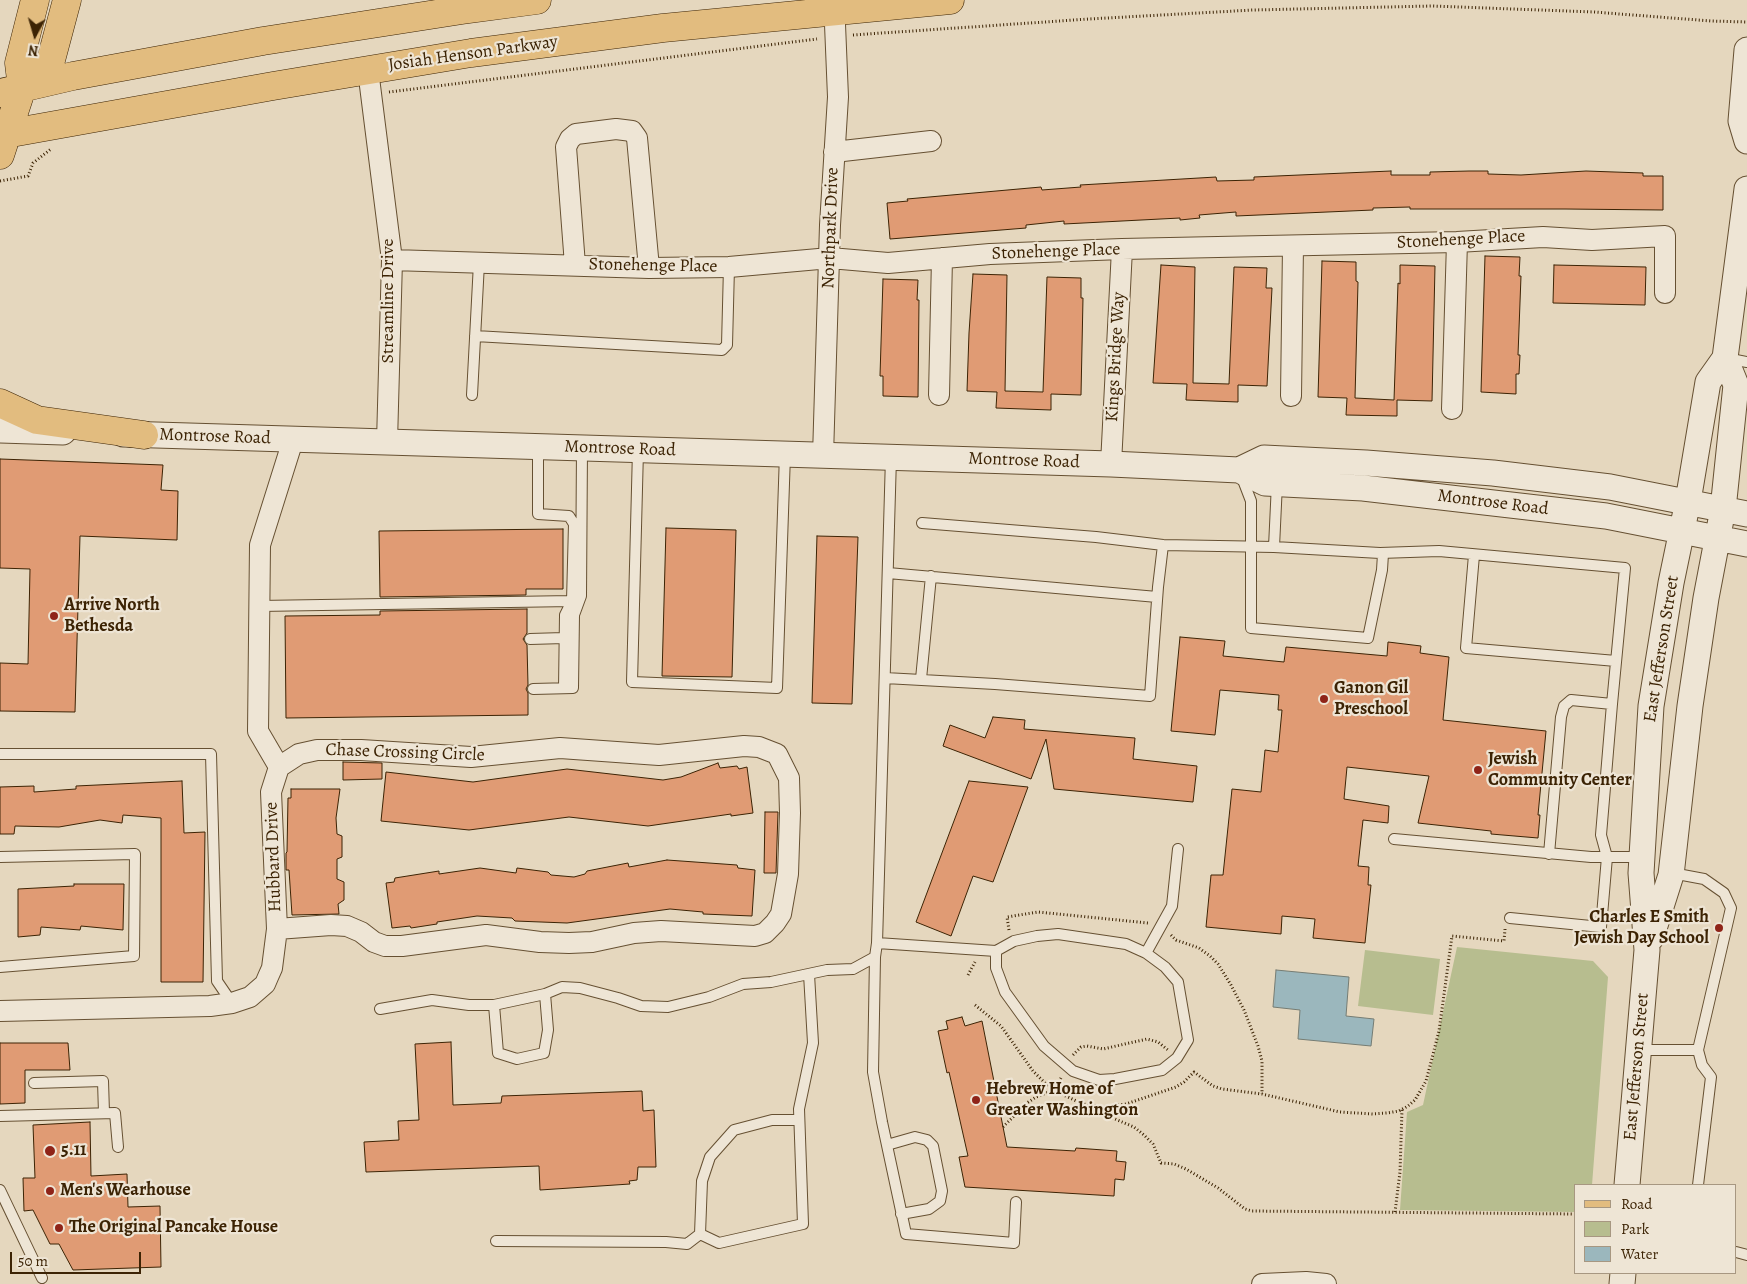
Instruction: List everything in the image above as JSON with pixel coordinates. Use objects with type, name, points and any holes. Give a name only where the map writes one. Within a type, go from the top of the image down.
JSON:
[{"type":"main road","points":[[2,141],[11,91],[35,0]]},
{"type":"main road","points":[[11,91],[51,60],[67,0]]},
{"type":"main road","points":[[11,91],[72,76],[264,42],[462,10],[537,0]]},
{"type":"main road","name":"Josiah Henson Parkway","points":[[2,141],[368,70],[471,53],[834,5],[950,0]]},
{"type":"main road","points":[[0,403],[37,420],[144,435]]},
{"type":"street","name":"Northpark Drive","points":[[823,456],[834,152],[838,97],[834,5]]},
{"type":"street","points":[[1747,50],[1742,121],[1747,140]]},
{"type":"street","name":"Streamline Drive","points":[[368,70],[392,260],[387,442]]},
{"type":"street","points":[[575,265],[566,147],[570,139],[576,134],[616,129],[632,131],[638,138],[649,268]]},
{"type":"street","points":[[834,152],[931,141]]},
{"type":"street","name":"East Jefferson Street","points":[[1647,950],[1671,873],[1690,706],[1706,598],[1723,509],[1736,385],[1747,198]]},
{"type":"street","name":"Stonehenge Place","points":[[392,260],[649,268],[729,267],[830,258],[888,263],[990,254],[1122,249],[1457,242],[1542,236],[1592,240],[1665,236],[1665,293]]},
{"type":"street","points":[[1452,410],[1457,242]]},
{"type":"street","points":[[1291,396],[1294,246]]},
{"type":"street","name":"Kings Bridge Way","points":[[1111,464],[1122,249]]},
{"type":"street","points":[[939,395],[942,258]]},
{"type":"street","name":"East Jefferson Street","points":[[1627,1184],[1647,950],[1641,873],[1651,706],[1671,583],[1688,501],[1708,382],[1736,360]]},
{"type":"street","name":"Montrose Road","points":[[0,430],[1111,464],[1239,470],[1265,483],[1278,471],[1366,462],[1493,473],[1610,487],[1747,514]]},
{"type":"street","points":[[279,767],[258,731],[260,545],[293,440]]},
{"type":"street","points":[[1730,448],[1747,476]]},
{"type":"street","name":"Montrose Road","points":[[1278,471],[1363,488],[1606,516],[1747,544]]},
{"type":"street","name":"Chase Crossing Circle","points":[[277,929],[331,925],[347,926],[361,932],[374,942],[385,946],[402,946],[486,936],[540,942],[592,942],[634,933],[661,931],[755,936],[765,933],[781,914],[788,874],[790,813],[789,778],[777,754],[759,747],[744,746],[659,755],[560,748],[471,757],[361,750],[317,750],[299,754],[279,767]]},
{"type":"street","name":"Hubbard Drive","points":[[0,1011],[210,1006],[232,1003],[250,997],[265,984],[272,968],[277,929],[271,792],[279,767]]},
{"type":"street","points":[[1262,1284],[1306,1282],[1326,1284]]},
{"type":"lane","points":[[472,395],[479,263]]},
{"type":"lane","points":[[475,336],[722,350],[727,345],[729,267]]},
{"type":"lane","points":[[538,447],[538,514],[569,516],[574,524],[572,601],[565,615],[564,688]]},
{"type":"lane","points":[[534,688],[573,688],[574,615],[581,596],[582,448]]},
{"type":"lane","points":[[638,450],[632,682],[777,688],[785,454]]},
{"type":"lane","points":[[891,457],[873,1072],[906,1234],[1014,1243],[1016,1202]]},
{"type":"lane","points":[[1239,470],[1251,501],[1251,628],[1368,638],[1382,570],[1383,554]]},
{"type":"lane","points":[[1274,546],[1278,471]]},
{"type":"lane","points":[[922,523],[1096,537],[1163,545],[1274,546],[1383,554],[1439,551],[1625,568],[1601,835],[1607,857],[1601,927],[1510,918]]},
{"type":"lane","points":[[885,678],[1150,696],[1157,597],[1163,545]]},
{"type":"lane","points":[[1474,555],[1466,648],[1616,661]]},
{"type":"lane","points":[[888,573],[1157,597]]},
{"type":"lane","points":[[921,679],[931,576]]},
{"type":"lane","points":[[259,606],[572,601]]},
{"type":"lane","points":[[530,639],[564,638]]},
{"type":"lane","points":[[1549,854],[1561,717],[1564,706],[1571,700],[1612,704]]},
{"type":"lane","points":[[0,754],[211,754],[218,981],[232,1003]]},
{"type":"lane","points":[[1394,839],[1549,854],[1642,857]]},
{"type":"lane","points":[[1146,953],[1172,906],[1178,849]]},
{"type":"lane","points":[[0,857],[135,854],[134,956],[0,967]]},
{"type":"lane","points":[[1671,873],[1704,879],[1724,893],[1732,908],[1698,1050],[1702,1065],[1711,1078],[1698,1184]]},
{"type":"lane","points":[[877,943],[996,951],[1014,941],[1058,934],[1126,944],[1146,953],[1165,966],[1178,982],[1188,1040],[1177,1058],[1162,1070],[1099,1080],[1073,1071],[1044,1046],[1005,992],[996,968],[996,951]]},
{"type":"lane","points":[[380,1009],[432,1000],[469,1005],[494,1005],[545,994],[562,987],[580,988],[641,1006],[668,1007],[743,984],[771,982],[827,970],[854,969],[875,957]]},
{"type":"lane","points":[[700,1234],[719,1243],[803,1224],[799,1109],[812,1042],[809,974]]},
{"type":"lane","points":[[494,1005],[498,1053],[517,1059],[544,1053],[548,1030],[545,994]]},
{"type":"lane","points":[[1638,1050],[1698,1050]]},
{"type":"lane","points":[[34,1083],[103,1081],[104,1113]]},
{"type":"lane","points":[[0,1116],[115,1112],[118,1147]]},
{"type":"lane","points":[[700,1234],[702,1181],[710,1157],[734,1130],[772,1120],[799,1120]]},
{"type":"lane","points":[[887,1145],[915,1137],[927,1140],[933,1146],[942,1191],[940,1201],[929,1209],[901,1214]]},
{"type":"lane","points":[[0,1190],[42,1278]]},
{"type":"lane","points":[[496,1241],[666,1242],[687,1244],[700,1234]]},
{"type":"path","points":[[387,92],[836,37],[1040,22],[1234,11],[1432,6],[1594,12],[1747,22]]},
{"type":"path","points":[[0,181],[28,176]]},
{"type":"path","points":[[1002,934],[1010,931],[1007,917],[1038,912],[1152,924]]},
{"type":"path","points":[[975,1006],[1001,1026],[1033,1071],[1054,1090],[1083,1104],[1103,1107],[1126,1104],[1176,1087],[1194,1072],[1213,1086],[1222,1089],[1262,1094],[1354,1114],[1387,1114],[1402,1109],[1420,1094],[1439,1031],[1452,936],[1504,941],[1506,918],[1510,918]]},
{"type":"path","points":[[1166,930],[1176,940],[1198,948],[1218,964],[1244,1010],[1258,1046],[1262,1061],[1262,1094]]},
{"type":"path","points":[[968,975],[979,956]]},
{"type":"path","points":[[1070,1060],[1081,1047],[1087,1046],[1103,1049],[1147,1039],[1158,1042],[1169,1051]]},
{"type":"path","points":[[1003,1127],[1032,1100],[1054,1090],[1063,1076]]},
{"type":"path","points":[[1103,1107],[1104,1113],[1108,1116],[1134,1128],[1144,1135],[1153,1144],[1161,1163],[1174,1164],[1186,1169],[1218,1188],[1245,1209],[1260,1211],[1574,1214]]},
{"type":"path","points":[[1395,1212],[1400,1172],[1402,1109]]},
{"type":"green space","points":[[1457,947],[1593,961],[1608,977],[1592,1184],[1574,1184],[1574,1212],[1400,1210],[1407,1112],[1423,1105]]},
{"type":"green space","points":[[1365,950],[1440,959],[1433,1015],[1358,1006]]},
{"type":"water","points":[[1276,970],[1349,977],[1346,1016],[1374,1019],[1371,1046],[1298,1039],[1300,1010],[1273,1007]]},
{"type":"building","points":[[1391,171],[1391,175],[1430,175],[1430,172],[1469,171],[1488,171],[1488,174],[1521,175],[1586,171],[1643,173],[1643,176],[1663,176],[1663,210],[1410,209],[1410,207],[1236,216],[1236,212],[1199,215],[1200,218],[1180,220],[1180,218],[1064,224],[1064,221],[1026,225],[1026,228],[890,239],[887,203],[908,201],[907,199],[1041,187],[1042,190],[1081,187],[1080,185],[1216,177],[1217,181],[1254,180],[1254,177]]},
{"type":"building","points":[[1485,256],[1520,257],[1518,355],[1520,355],[1519,374],[1516,374],[1516,394],[1481,392]]},
{"type":"building","points":[[1322,261],[1356,262],[1356,281],[1358,282],[1355,398],[1394,400],[1400,265],[1435,266],[1432,401],[1397,400],[1397,416],[1346,415],[1347,398],[1318,397]]},
{"type":"building","points":[[1161,265],[1195,267],[1193,383],[1229,384],[1234,267],[1267,268],[1266,288],[1272,288],[1267,386],[1238,385],[1238,402],[1186,400],[1187,384],[1153,383]]},
{"type":"building","points":[[1554,265],[1646,267],[1645,305],[1553,303]]},
{"type":"building","points":[[973,274],[1007,275],[1005,391],[1043,392],[1047,277],[1081,278],[1081,298],[1083,298],[1081,395],[1051,394],[1051,410],[996,408],[997,392],[967,391]]},
{"type":"building","points":[[883,279],[918,280],[918,397],[883,396],[883,376],[880,376]]},
{"type":"building","name":"Arrive North Bethesda","points":[[0,459],[163,465],[161,490],[178,491],[177,540],[80,536],[75,712],[0,711],[0,663],[28,664],[30,569],[0,568]]},
{"type":"building","points":[[666,528],[736,530],[732,677],[662,676]]},
{"type":"building","points":[[563,529],[563,589],[526,589],[526,595],[380,597],[379,531]]},
{"type":"building","points":[[817,536],[858,537],[852,704],[812,703]]},
{"type":"building","points":[[527,609],[527,633],[523,639],[527,645],[528,685],[526,689],[528,693],[528,715],[286,718],[285,616],[380,615],[380,611]]},
{"type":"building","points":[[1180,637],[1225,641],[1223,656],[1284,662],[1286,647],[1387,656],[1388,642],[1421,646],[1420,653],[1449,657],[1443,720],[1546,731],[1538,815],[1540,815],[1538,838],[1491,834],[1491,831],[1418,823],[1429,776],[1347,767],[1344,799],[1389,806],[1388,823],[1363,820],[1358,866],[1369,867],[1368,885],[1371,885],[1365,943],[1313,938],[1315,919],[1282,916],[1281,934],[1206,927],[1211,875],[1223,875],[1232,789],[1261,792],[1265,750],[1278,752],[1282,710],[1278,710],[1279,695],[1220,690],[1215,735],[1171,731]]},
{"type":"building","points":[[993,717],[1025,720],[1024,729],[1135,738],[1133,759],[1197,766],[1193,802],[1054,789],[1046,739],[1031,779],[943,746],[950,725],[985,738]]},
{"type":"building","points":[[343,762],[382,763],[382,779],[343,780]]},
{"type":"building","points":[[718,763],[720,768],[737,766],[739,769],[747,767],[753,813],[731,816],[731,814],[648,826],[569,817],[469,830],[381,821],[386,772],[473,782],[567,769],[663,780],[681,777]]},
{"type":"building","points":[[182,781],[184,833],[205,832],[203,982],[161,982],[161,818],[123,815],[122,823],[100,820],[59,827],[15,826],[14,834],[0,834],[0,787],[34,786],[34,792],[76,789],[76,786]]},
{"type":"building","points":[[969,781],[1028,787],[993,882],[973,876],[951,936],[916,922]]},
{"type":"building","points":[[291,789],[340,789],[336,818],[337,834],[342,836],[342,857],[337,859],[337,879],[344,882],[344,900],[338,904],[339,914],[292,915],[289,870],[286,870],[288,798],[291,798]]},
{"type":"building","points":[[765,812],[778,812],[776,873],[764,873]]},
{"type":"building","points":[[667,860],[737,865],[738,868],[755,870],[752,916],[703,914],[703,912],[670,909],[567,923],[515,921],[512,918],[477,916],[411,928],[410,926],[392,928],[386,883],[394,882],[395,878],[439,871],[439,874],[480,868],[516,873],[517,868],[548,872],[551,875],[574,877],[585,874],[587,871],[628,863],[629,867]]},
{"type":"building","points":[[74,884],[124,884],[123,930],[81,926],[80,930],[41,927],[40,935],[18,937],[18,889],[74,886]]},
{"type":"building","name":"Hebrew Home of Greater Washington","points":[[962,1017],[965,1026],[982,1021],[1007,1147],[1075,1151],[1076,1148],[1117,1151],[1116,1161],[1126,1162],[1124,1180],[1115,1179],[1114,1196],[965,1187],[959,1157],[968,1156],[938,1031],[948,1029],[946,1021]]},
{"type":"building","points":[[451,1042],[453,1105],[501,1103],[502,1096],[642,1091],[643,1111],[654,1110],[656,1167],[638,1167],[637,1180],[629,1181],[630,1184],[540,1190],[539,1166],[366,1172],[364,1142],[399,1140],[398,1121],[419,1120],[415,1044]]},
{"type":"building","points":[[0,1043],[68,1043],[70,1070],[25,1070],[25,1103],[0,1104]]},
{"type":"building","points":[[90,1122],[91,1176],[127,1174],[128,1207],[160,1206],[161,1267],[73,1270],[59,1244],[50,1244],[33,1210],[24,1211],[23,1178],[35,1178],[33,1125]]},
{"type":"place","name":"Arrive North Bethesda","points":[[54,616]]},
{"type":"place","name":"Ganon Gil Preschool","points":[[1324,699]]},
{"type":"place","name":"Jewish Community Center","points":[[1478,770]]},
{"type":"place","name":"Charles E Smith Jewish Day School","points":[[1719,928]]},
{"type":"place","name":"Hebrew Home of Greater Washington","points":[[976,1100]]},
{"type":"place","name":"5.11","points":[[50,1151]]},
{"type":"place","name":"Men's Wearhouse","points":[[50,1191]]},
{"type":"place","name":"The Original Pancake House","points":[[59,1228]]}]
